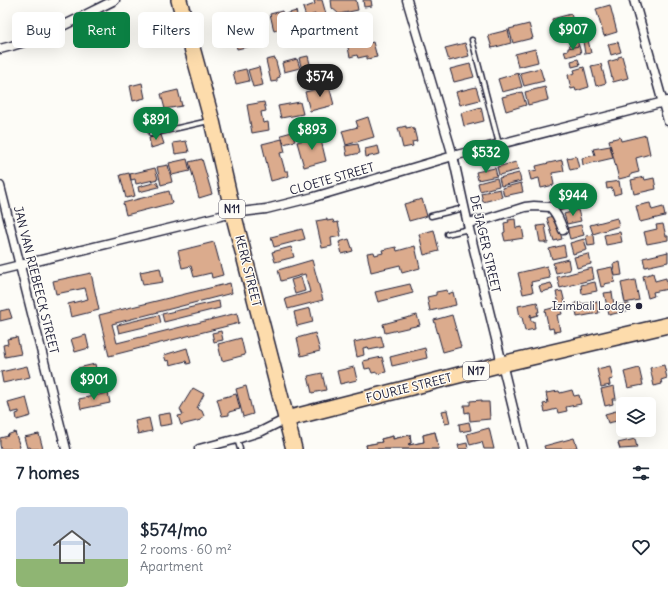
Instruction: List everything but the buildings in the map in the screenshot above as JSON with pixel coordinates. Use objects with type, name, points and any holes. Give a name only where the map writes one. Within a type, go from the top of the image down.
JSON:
[{"type":"highway","name":"KERK STREET","points":[[179,0],[212,121],[233,213],[294,449]]},
{"type":"highway","name":"FOURIE STREET","points":[[286,419],[502,364],[668,325]]},
{"type":"street","points":[[0,49],[52,31],[115,0]]},
{"type":"street","name":"DE JAGER STREET","points":[[407,0],[453,156],[468,226],[523,449]]},
{"type":"street","points":[[634,0],[666,101],[668,122]]},
{"type":"street","name":"CLOETE STREET","points":[[0,270],[233,213],[266,209],[314,197],[453,156],[666,101]]},
{"type":"street","name":"JAN VAN RIEBEECK STREET","points":[[0,186],[66,449]]},
{"type":"street","points":[[468,226],[525,207],[550,207],[554,210],[563,230]]},
{"type":"street","name":"FOURIE STREET","points":[[199,449],[262,431],[286,419]]},
{"type":"lane","points":[[472,40],[499,145]]},
{"type":"lane","points":[[151,134],[212,121]]},
{"type":"lane","points":[[431,216],[464,208]]},
{"type":"lane","points":[[447,234],[468,226]]},
{"type":"lane","points":[[237,439],[240,449]]},
{"type":"place","name":"Izimbali Lodge","points":[[639,306]]}]
